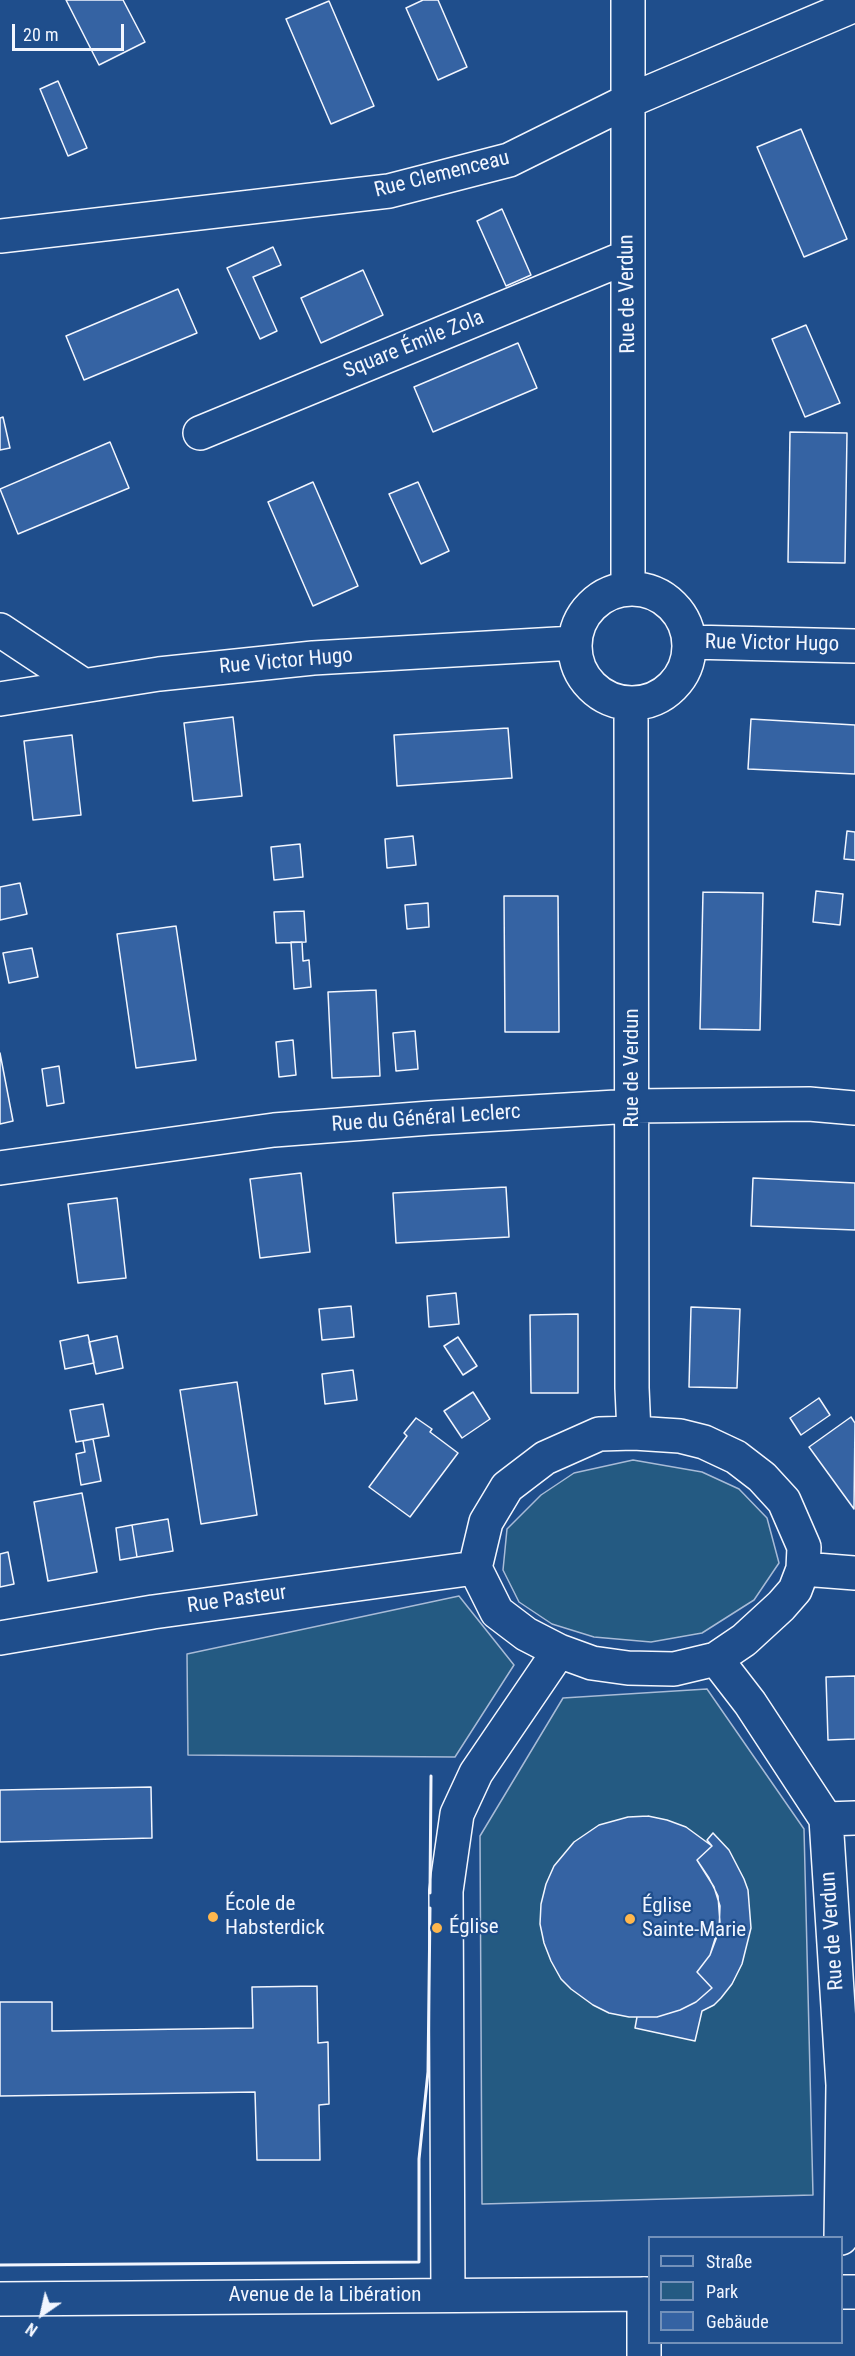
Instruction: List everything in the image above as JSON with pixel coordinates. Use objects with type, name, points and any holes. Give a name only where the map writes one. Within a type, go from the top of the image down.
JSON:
[{"type":"street","name":"Rue de Verdun","points":[[628,0],[626,102],[628,589]]},
{"type":"street","name":"Rue Clemenceau","points":[[0,236],[389,191],[509,160],[626,102],[855,5]]},
{"type":"street","name":"Square Émile Zola","points":[[200,433],[627,258]]},
{"type":"street","points":[[628,589],[646,590],[663,597],[676,609],[686,625],[690,642],[688,662],[680,679],[667,693],[650,701],[631,704],[615,702],[601,695],[581,673],[575,658],[574,643],[578,626],[585,612],[597,600],[612,592],[628,589]]},
{"type":"street","points":[[0,630],[83,685]]},
{"type":"street","name":"Rue Victor Hugo","points":[[690,642],[855,646]]},
{"type":"street","name":"Rue Victor Hugo","points":[[0,699],[159,674],[313,658],[574,643]]},
{"type":"street","name":"Rue de Verdun","points":[[631,704],[632,1388],[634,1433]]},
{"type":"street","name":"Rue du Général Leclerc","points":[[0,1168],[274,1130],[430,1118],[633,1106],[809,1104],[855,1108]]},
{"type":"street","points":[[634,1433],[680,1436],[705,1442],[736,1457],[762,1477],[784,1501],[804,1546],[803,1569],[795,1590],[744,1640],[716,1659],[674,1669],[628,1668],[592,1663],[559,1651],[526,1634],[497,1612],[475,1568],[486,1522],[507,1487],[546,1458],[599,1434],[634,1433]]},
{"type":"street","name":"Rue Pasteur","points":[[0,1638],[153,1612],[475,1568]]},
{"type":"street","points":[[803,1569],[855,1573]]},
{"type":"street","points":[[447,2295],[446,1891],[457,1814],[476,1773],[559,1651]]},
{"type":"street","name":"Rue de Verdun","points":[[716,1659],[840,1818],[843,2085],[841,2236]]},
{"type":"street","points":[[644,2356],[647,2294]]},
{"type":"street","name":"Avenue de la Libération","points":[[0,2299],[647,2294]]},
{"type":"green space","points":[[633,1460],[702,1472],[739,1489],[767,1518],[779,1563],[754,1600],[702,1633],[651,1642],[594,1637],[552,1624],[519,1602],[503,1570],[507,1529],[541,1495],[574,1473]]},
{"type":"green space","points":[[459,1596],[514,1665],[455,1757],[188,1755],[187,1654]]},
{"type":"green space","points":[[707,1689],[804,1829],[813,2195],[482,2204],[480,1836],[563,1698]]},
{"type":"building","points":[[66,0],[123,0],[145,42],[99,65]]},
{"type":"building","points":[[423,0],[438,0],[467,67],[438,80],[406,8]]},
{"type":"building","points":[[329,1],[374,106],[331,124],[286,19]]},
{"type":"building","points":[[58,81],[87,148],[68,156],[40,89]]},
{"type":"building","points":[[801,129],[847,239],[804,257],[757,147]]},
{"type":"building","points":[[502,209],[531,275],[506,286],[477,221]]},
{"type":"building","points":[[273,247],[281,265],[253,277],[277,331],[260,339],[227,268]]},
{"type":"building","points":[[363,270],[383,315],[321,343],[301,298]]},
{"type":"building","points":[[178,289],[197,333],[84,380],[66,336]]},
{"type":"building","points":[[806,325],[840,403],[805,417],[772,339]]},
{"type":"building","points":[[518,343],[537,388],[433,432],[414,387]]},
{"type":"building","points":[[3,417],[10,448],[0,450],[0,418]]},
{"type":"building","points":[[790,432],[847,433],[845,563],[788,562]]},
{"type":"building","points":[[110,442],[129,488],[18,534],[0,489]]},
{"type":"building","points":[[313,482],[358,586],[313,606],[268,502]]},
{"type":"building","points":[[418,482],[449,551],[421,564],[389,494]]},
{"type":"building","points":[[233,717],[242,796],[193,801],[184,723]]},
{"type":"building","points":[[751,719],[855,725],[855,774],[748,769]]},
{"type":"building","points":[[508,728],[512,778],[397,786],[394,735]]},
{"type":"building","points":[[72,735],[81,815],[33,820],[24,741]]},
{"type":"building","points":[[847,831],[855,832],[855,860],[844,859]]},
{"type":"building","points":[[413,836],[416,865],[387,868],[385,839]]},
{"type":"building","points":[[300,844],[303,877],[274,880],[271,847]]},
{"type":"building","points":[[20,883],[27,914],[0,920],[0,887]]},
{"type":"building","points":[[816,891],[843,894],[840,925],[813,922]]},
{"type":"building","points":[[703,892],[763,893],[760,1030],[700,1029]]},
{"type":"building","points":[[504,896],[558,896],[559,1032],[505,1032]]},
{"type":"building","points":[[428,903],[429,927],[407,929],[405,905]]},
{"type":"building","points":[[304,911],[306,942],[276,943],[274,912]]},
{"type":"building","points":[[176,926],[196,1060],[136,1068],[117,934]]},
{"type":"building","points":[[291,942],[302,942],[303,961],[309,960],[311,987],[294,989]]},
{"type":"building","points":[[32,948],[38,977],[9,983],[3,953]]},
{"type":"building","points":[[376,990],[380,1076],[332,1078],[328,992]]},
{"type":"building","points":[[415,1031],[418,1069],[396,1071],[393,1033]]},
{"type":"building","points":[[293,1040],[296,1075],[279,1077],[276,1042]]},
{"type":"building","points":[[0,1053],[13,1121],[0,1124]]},
{"type":"building","points":[[59,1066],[64,1103],[47,1106],[42,1069]]},
{"type":"building","points":[[301,1173],[310,1252],[260,1258],[250,1179]]},
{"type":"building","points":[[753,1178],[855,1183],[855,1230],[751,1226]]},
{"type":"building","points":[[506,1187],[509,1237],[396,1243],[393,1193]]},
{"type":"building","points":[[117,1198],[126,1278],[78,1283],[68,1204]]},
{"type":"building","points":[[456,1293],[459,1324],[429,1327],[427,1296]]},
{"type":"building","points":[[351,1306],[354,1337],[322,1340],[319,1309]]},
{"type":"building","points":[[691,1307],[740,1309],[737,1388],[689,1387]]},
{"type":"building","points":[[578,1314],[578,1393],[531,1393],[530,1315]]},
{"type":"building","points":[[88,1335],[94,1363],[65,1369],[60,1341]]},
{"type":"building","points":[[117,1336],[123,1368],[96,1374],[89,1342]]},
{"type":"building","points":[[458,1337],[477,1366],[463,1375],[444,1346]]},
{"type":"building","points":[[353,1370],[357,1400],[325,1404],[322,1374]]},
{"type":"building","points":[[237,1382],[257,1515],[201,1524],[180,1390]]},
{"type":"building","points":[[473,1392],[490,1419],[462,1438],[444,1411]]},
{"type":"building","points":[[819,1398],[830,1415],[801,1435],[790,1418]]},
{"type":"building","points":[[103,1404],[109,1436],[76,1442],[70,1410]]},
{"type":"building","points":[[851,1417],[855,1423],[854,1509],[809,1447]]},
{"type":"building","points":[[416,1418],[458,1453],[410,1517],[369,1487],[407,1436],[404,1433]]},
{"type":"building","points":[[93,1439],[101,1481],[81,1485],[76,1454],[85,1452],[83,1441]]},
{"type":"building","points":[[82,1493],[97,1572],[48,1581],[34,1502]]},
{"type":"building","points":[[168,1519],[173,1551],[137,1557],[132,1525]]},
{"type":"building","points":[[132,1525],[137,1557],[120,1560],[116,1528]]},
{"type":"building","points":[[8,1552],[14,1584],[0,1587],[0,1554]]},
{"type":"building","points":[[855,1676],[855,1739],[828,1740],[826,1677]]},
{"type":"building","points":[[151,1787],[152,1838],[0,1842],[0,1790]]},
{"type":"building","name":"Église Sainte-Marie","points":[[648,1816],[686,1827],[712,1846],[697,1860],[718,1896],[720,1923],[710,1955],[697,1972],[712,1988],[696,2002],[680,2010],[657,2017],[629,2017],[609,2013],[593,2005],[561,1979],[544,1943],[540,1924],[541,1904],[554,1866],[574,1842],[599,1825],[628,1817]]},
{"type":"building","points":[[713,1833],[729,1850],[748,1890],[751,1928],[742,1964],[732,1984],[721,1998],[714,2005],[702,2011],[695,2041],[635,2028],[637,2017],[657,2017],[680,2010],[696,2002],[712,1988],[697,1972],[710,1955],[719,1931],[720,1906],[714,1887],[697,1860],[712,1846],[707,1840]]},
{"type":"building","points":[[317,1986],[318,2043],[328,2042],[329,2104],[319,2105],[320,2160],[257,2160],[255,2092],[0,2096],[0,2002],[52,2002],[52,2031],[253,2028],[252,1987]]},
{"type":"wall","points":[[430,1893],[431,1776]]},
{"type":"wall","points":[[0,2265],[419,2262],[419,2159],[428,2072],[430,1908]]},
{"type":"place","name":"École de Habsterdick","points":[[213,1917]]},
{"type":"place","name":"Église Sainte-Marie","points":[[630,1919]]},
{"type":"place","name":"Église","points":[[437,1928]]}]
